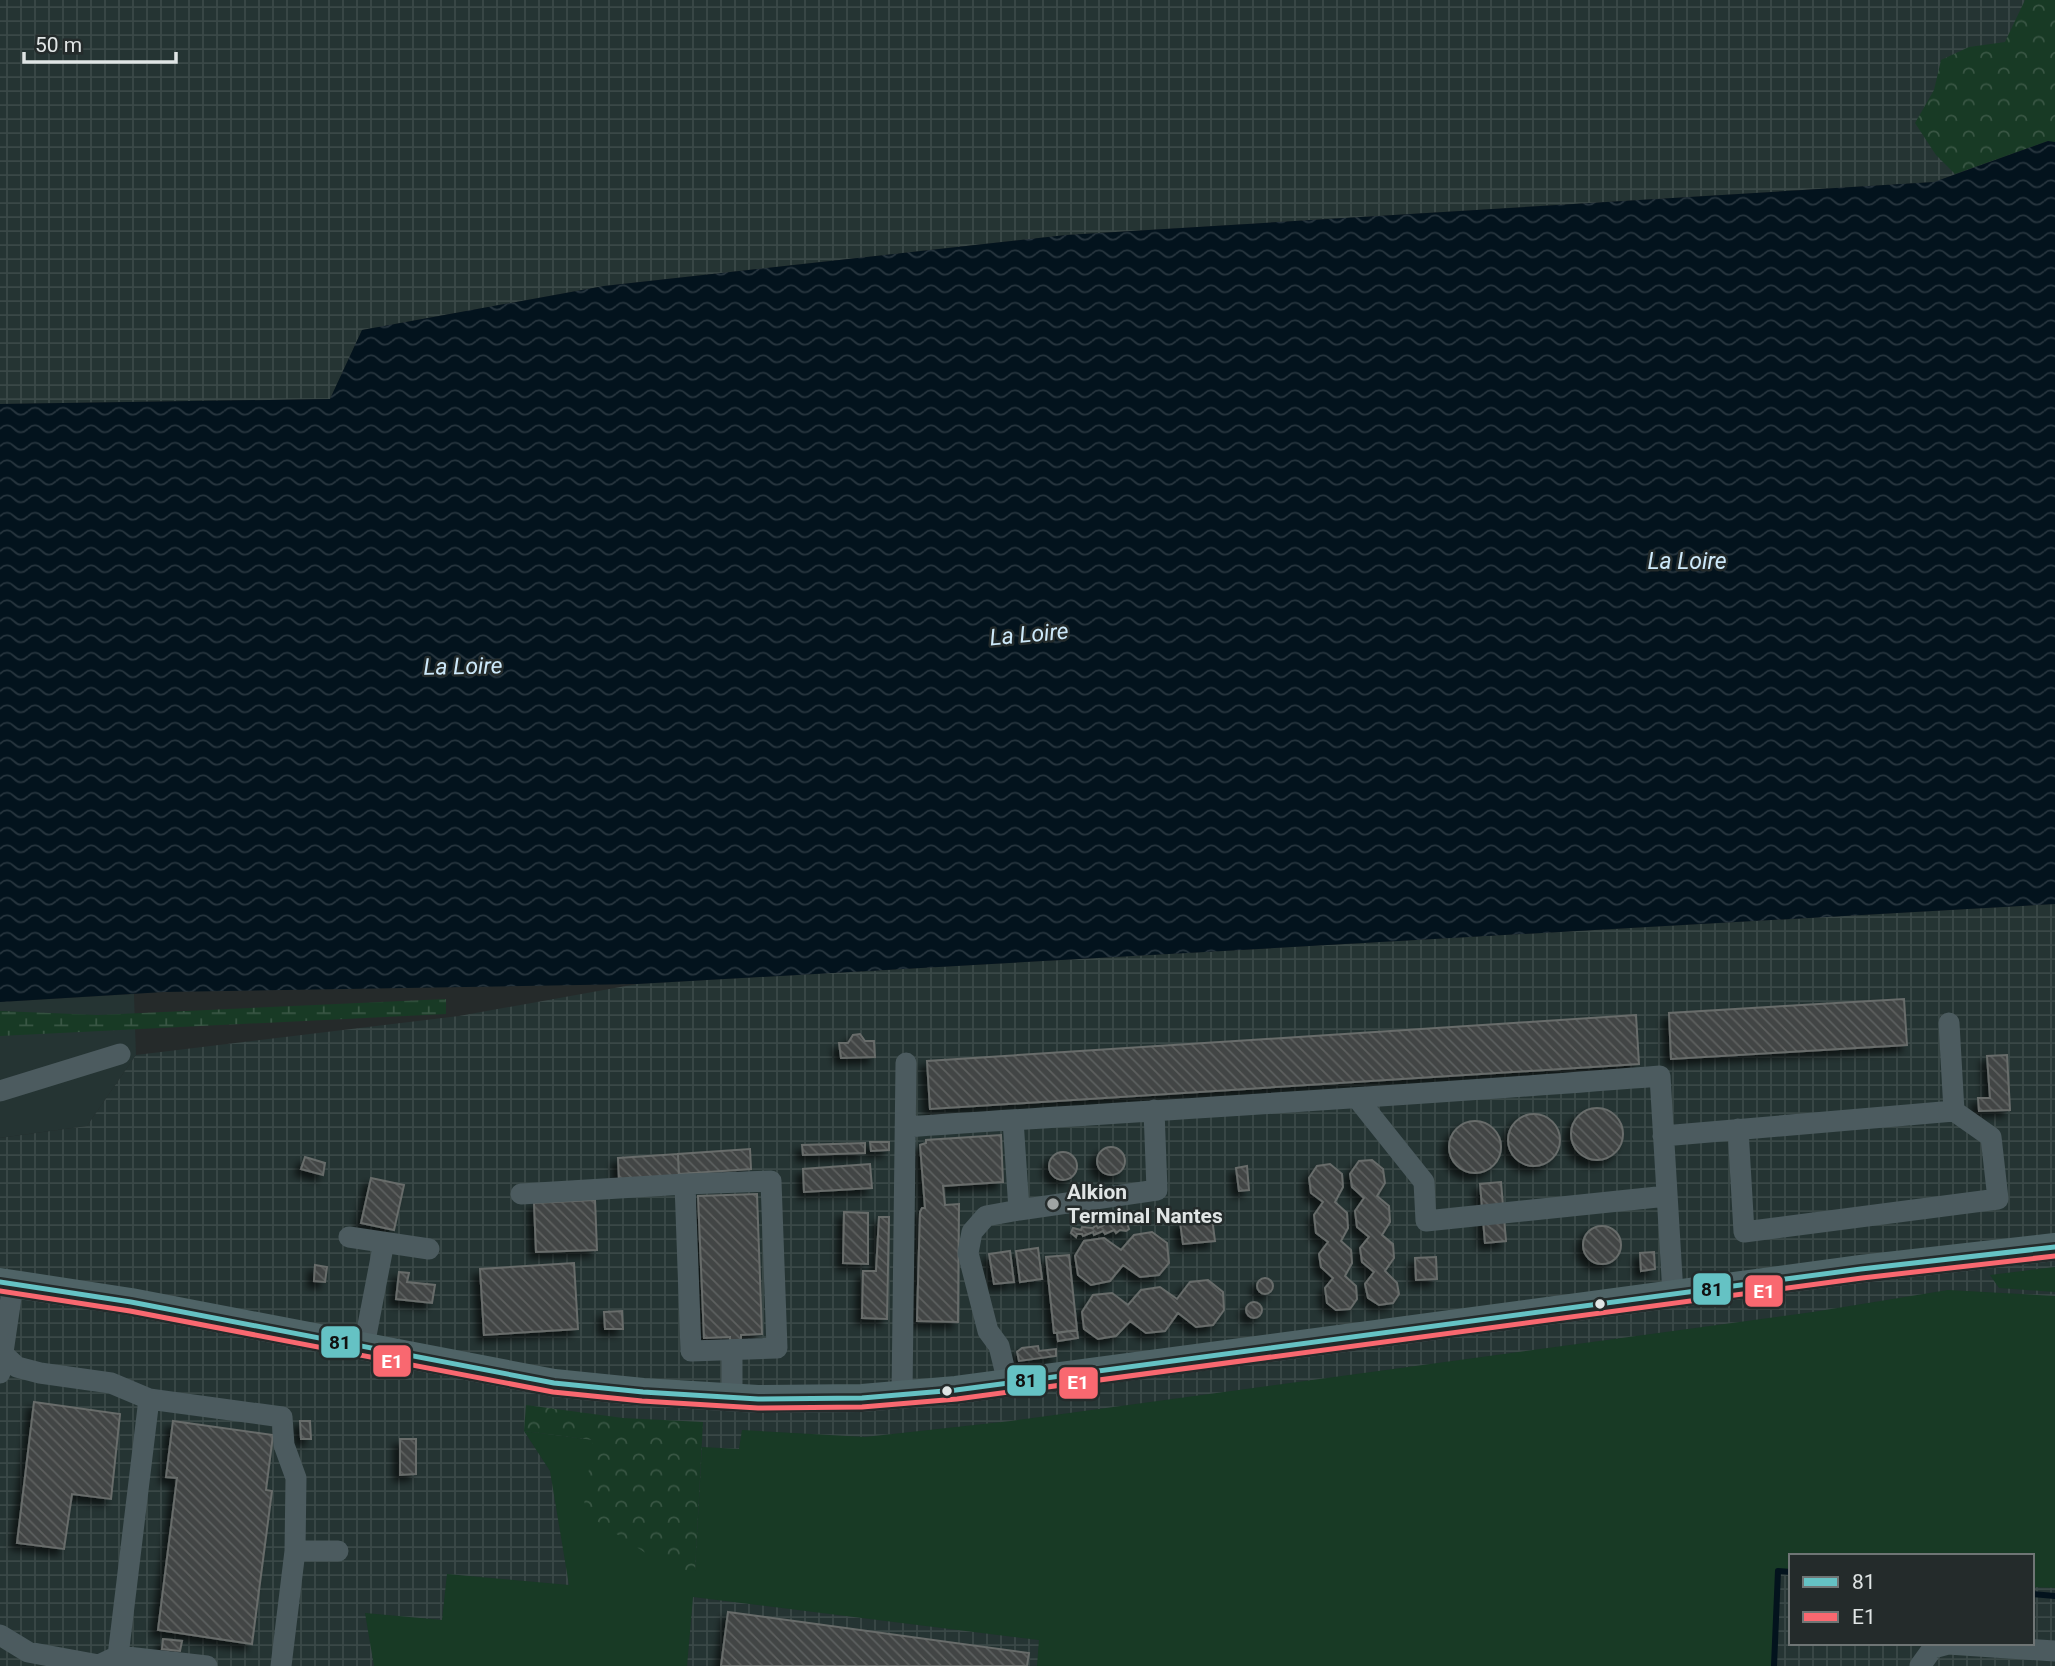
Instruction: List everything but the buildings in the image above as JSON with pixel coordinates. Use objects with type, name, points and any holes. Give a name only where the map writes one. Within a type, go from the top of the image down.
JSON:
[{"type":"main road","points":[[6,1283],[131,1302],[554,1383],[643,1392],[825,1399],[902,1395],[1008,1383],[1861,1269],[2055,1247]]},
{"type":"lane","points":[[1949,1023],[1954,1111]]},
{"type":"lane","points":[[0,1091],[120,1054]]},
{"type":"lane","points":[[902,1395],[906,1063]]},
{"type":"lane","points":[[905,1127],[1660,1076],[1673,1294]]},
{"type":"lane","points":[[1357,1098],[1424,1182],[1426,1221],[1667,1196]]},
{"type":"lane","points":[[1008,1383],[999,1346],[988,1331],[968,1253],[972,1231],[986,1216],[1157,1190],[1154,1110]]},
{"type":"lane","points":[[1664,1136],[1738,1129],[1954,1111],[1992,1138],[1998,1199],[1744,1232],[1738,1129]]},
{"type":"lane","points":[[1013,1120],[1019,1210]]},
{"type":"lane","points":[[521,1194],[685,1184],[771,1181],[777,1348],[691,1351],[685,1184]]},
{"type":"lane","points":[[349,1237],[429,1249]]},
{"type":"lane","points":[[363,1346],[384,1242]]},
{"type":"lane","points":[[6,1283],[1,1364],[40,1373],[111,1383],[149,1399],[282,1417],[284,1446],[296,1478],[295,1551],[281,1666]]},
{"type":"lane","points":[[732,1350],[732,1397]]},
{"type":"lane","points":[[118,1656],[149,1399]]},
{"type":"lane","points":[[295,1551],[338,1551]]},
{"type":"lane","points":[[0,1635],[28,1652],[99,1665],[118,1656],[207,1666]]},
{"type":"lane","points":[[1920,1666],[1933,1648],[1944,1645]]},
{"type":"lane","points":[[1963,1645],[2055,1651]]},
{"type":"shaded area","points":[[0,0],[2046,0],[2048,141],[1934,182],[1066,235],[604,286],[362,330],[330,399],[0,404]]},
{"type":"shaded area","points":[[2055,904],[2055,1666],[0,1666],[0,1138],[87,1126],[136,1055],[459,1016],[637,984]]},
{"type":"shaded area","points":[[134,994],[136,1055],[87,1126],[0,1138],[0,1002]]},
{"type":"green space","points":[[2025,0],[2055,0],[2055,144],[2048,141],[1955,174],[1936,155],[1915,123],[1934,90],[1941,60],[1969,47],[2005,42]]},
{"type":"green space","points":[[446,999],[446,1014],[0,1036],[0,1011],[98,1015]]},
{"type":"green space","points":[[2055,1267],[2055,1292],[1999,1288],[1990,1275]]},
{"type":"green space","points":[[1948,1290],[2055,1296],[2055,1588],[2034,1587],[2034,1554],[1789,1554],[1789,1572],[1778,1572],[1774,1666],[1037,1666],[1039,1640],[693,1597],[687,1666],[374,1666],[365,1613],[442,1620],[447,1574],[569,1585],[550,1471],[524,1431],[593,1440],[695,1571],[702,1447],[739,1449],[742,1430],[865,1437],[1011,1421],[1813,1312]]},
{"type":"green space","points":[[526,1405],[623,1418],[703,1422],[695,1571],[670,1569],[583,1512],[593,1440],[524,1431]]},
{"type":"water","name":"La Loire","points":[[2048,141],[2055,142],[2055,904],[637,984],[164,992],[0,1002],[0,404],[330,399],[362,330],[604,286],[1066,235],[1934,182]]},
{"type":"waterway","points":[[1774,1666],[1778,1571],[1789,1572]]},
{"type":"waterway","points":[[2034,1594],[2055,1596]]},
{"type":"transit line","name":"81","points":[[0,1282],[131,1302],[554,1383],[758,1399],[862,1398],[956,1390],[1861,1269],[2055,1247]]},
{"type":"transit line","name":"E1","points":[[0,1291],[130,1311],[553,1392],[758,1408],[862,1407],[957,1399],[1862,1278],[2055,1256]]},
{"type":"place","name":"Alkion Terminal Nantes","points":[[1053,1204]]}]
